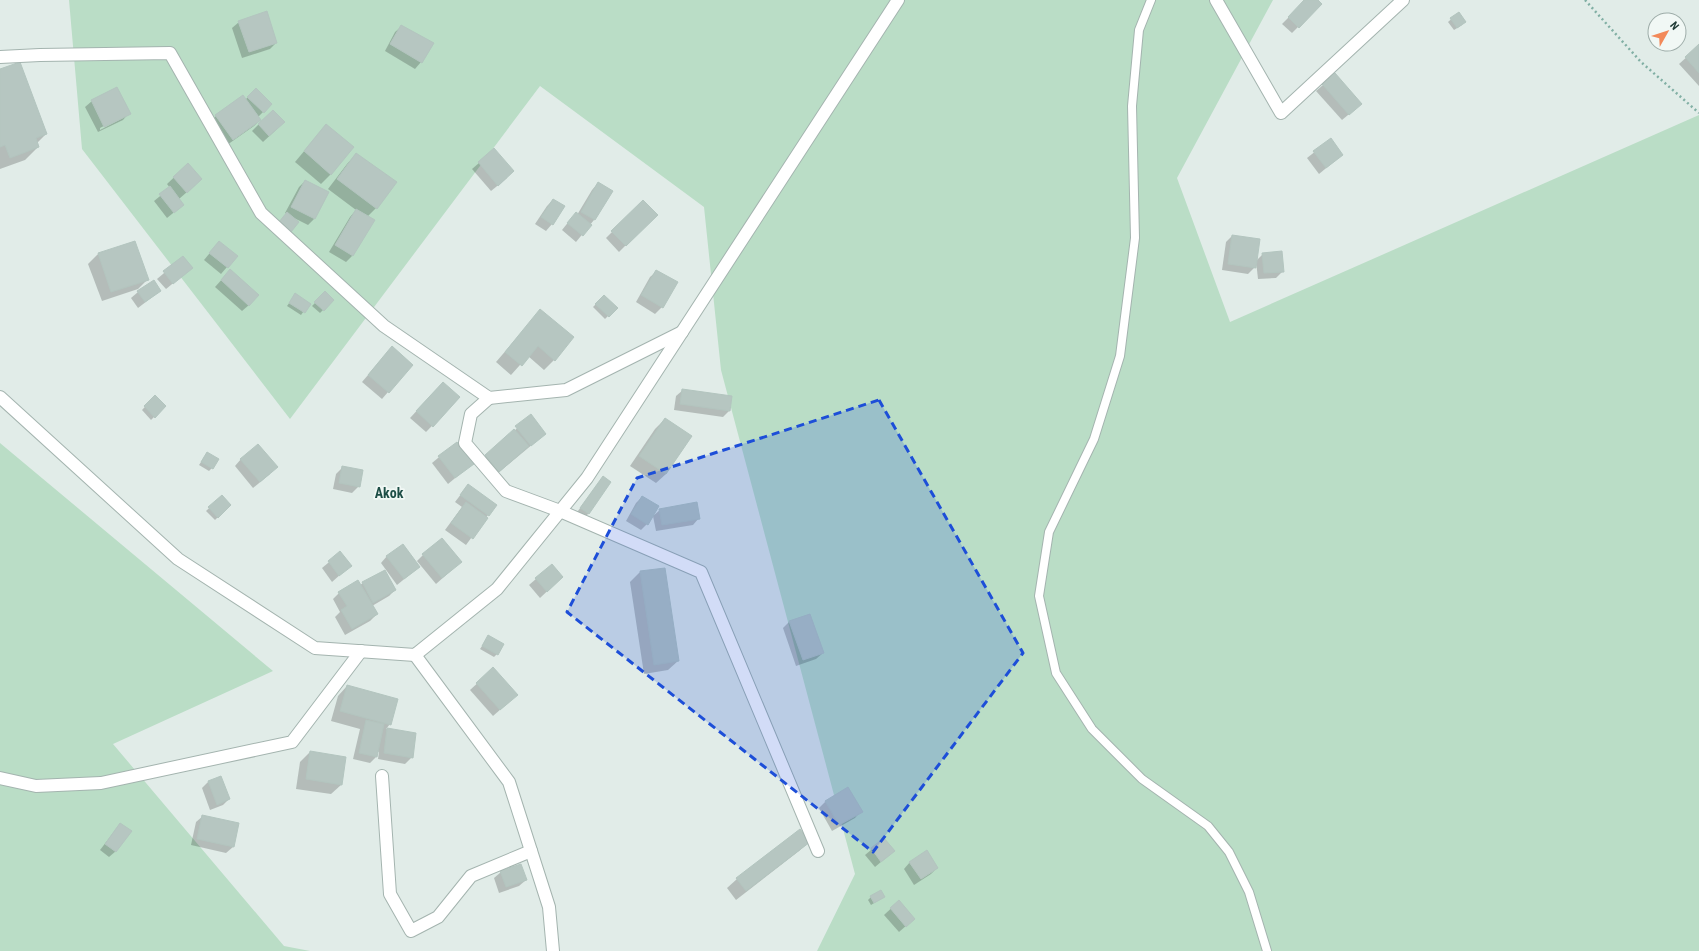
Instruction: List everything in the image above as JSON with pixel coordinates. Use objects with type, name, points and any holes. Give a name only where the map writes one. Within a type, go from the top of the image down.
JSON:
[{"type":"street","points":[[0,397],[178,558],[315,648],[415,655],[497,589],[587,478],[898,0]]},
{"type":"street","points":[[1216,0],[1281,113],[1403,0]]},
{"type":"street","points":[[0,57],[40,55],[170,54],[261,213],[384,326],[489,398]]},
{"type":"street","points":[[682,332],[566,390],[489,398],[471,414],[465,443],[506,491],[560,511],[701,572],[818,851]]},
{"type":"street","points":[[0,778],[36,786],[101,783],[292,742],[361,651]]},
{"type":"street","points":[[415,655],[509,782],[549,907],[553,951]]},
{"type":"street","points":[[382,776],[390,894],[411,931],[438,917],[471,876],[531,851]]},
{"type":"lane","points":[[1151,0],[1139,30],[1132,106],[1135,238],[1120,356],[1094,439],[1049,532],[1039,596],[1056,674],[1092,729],[1142,779],[1208,826],[1229,852],[1249,892],[1267,951]]},
{"type":"path","points":[[1585,0],[1641,62],[1699,113]]},
{"type":"highlighted area","points":[[879,400],[1023,653],[873,852],[567,612],[637,478]]},
{"type":"green space","points":[[69,0],[1273,0],[1177,178],[1230,322],[1699,115],[1699,951],[817,951],[855,874],[721,370],[704,207],[540,86],[290,419],[82,149]]},
{"type":"green space","points":[[0,443],[273,671],[113,744],[284,946],[310,951],[0,951]]},
{"type":"building","points":[[1304,0],[1318,0],[1322,4],[1299,28],[1288,17]]},
{"type":"building","points":[[267,11],[277,43],[249,52],[238,21]]},
{"type":"building","points":[[1459,12],[1466,22],[1457,28],[1450,18]]},
{"type":"building","points":[[401,25],[434,43],[422,63],[390,44]]},
{"type":"building","points":[[1699,44],[1699,73],[1685,57]]},
{"type":"building","points":[[20,62],[47,134],[36,138],[39,147],[10,158],[5,145],[0,147],[0,69]]},
{"type":"building","points":[[1335,73],[1362,104],[1349,115],[1322,84]]},
{"type":"building","points":[[117,87],[131,114],[104,127],[91,100]]},
{"type":"building","points":[[256,88],[272,104],[264,113],[247,97]]},
{"type":"building","points":[[243,95],[261,120],[233,140],[215,115]]},
{"type":"building","points":[[273,110],[285,122],[269,136],[258,124]]},
{"type":"building","points":[[326,124],[354,147],[331,175],[304,151]]},
{"type":"building","points":[[1331,138],[1343,155],[1326,168],[1313,151]]},
{"type":"building","points":[[494,148],[514,171],[498,186],[478,162]]},
{"type":"building","points":[[356,153],[397,182],[377,209],[337,179]]},
{"type":"building","points":[[188,163],[202,179],[187,193],[173,177]]},
{"type":"building","points":[[305,180],[329,192],[315,219],[291,207]]},
{"type":"building","points":[[598,182],[613,191],[595,220],[581,212]]},
{"type":"building","points":[[170,186],[184,205],[174,213],[159,194]]},
{"type":"building","points":[[553,199],[565,206],[553,225],[541,217]]},
{"type":"building","points":[[643,200],[658,215],[626,246],[611,231]]},
{"type":"building","points":[[356,209],[375,220],[353,256],[335,245]]},
{"type":"building","points":[[287,212],[299,222],[291,232],[279,222]]},
{"type":"building","points":[[576,212],[592,225],[583,236],[567,223]]},
{"type":"building","points":[[1232,235],[1260,239],[1256,268],[1228,264]]},
{"type":"building","points":[[135,241],[149,280],[111,292],[98,253]]},
{"type":"building","points":[[219,241],[238,256],[228,268],[209,253]]},
{"type":"building","points":[[1282,251],[1284,272],[1264,273],[1262,253]]},
{"type":"building","points":[[183,256],[193,268],[173,284],[163,271]]},
{"type":"building","points":[[230,269],[259,295],[249,306],[221,280]]},
{"type":"building","points":[[656,270],[678,282],[663,308],[641,295]]},
{"type":"building","points":[[154,280],[161,291],[145,302],[137,291]]},
{"type":"building","points":[[325,291],[334,300],[324,311],[314,302]]},
{"type":"building","points":[[295,293],[311,304],[305,313],[289,303]]},
{"type":"building","points":[[604,295],[618,308],[609,317],[595,304]]},
{"type":"building","points":[[540,309],[574,337],[555,361],[538,346],[522,366],[505,352]]},
{"type":"building","points":[[392,346],[413,365],[389,393],[368,375]]},
{"type":"building","points":[[443,382],[460,397],[433,427],[416,411]]},
{"type":"building","points":[[682,389],[732,396],[730,411],[680,404]]},
{"type":"building","points":[[155,395],[166,406],[155,418],[144,406]]},
{"type":"building","points":[[531,414],[546,434],[531,446],[515,426]]},
{"type":"building","points":[[665,418],[692,436],[666,474],[639,456]]},
{"type":"building","points":[[514,429],[529,446],[499,472],[485,455]]},
{"type":"building","points":[[457,442],[474,464],[455,478],[438,456]]},
{"type":"building","points":[[258,444],[278,467],[260,482],[240,459]]},
{"type":"building","points":[[207,452],[219,459],[213,469],[201,462]]},
{"type":"building","points":[[342,466],[363,470],[360,487],[339,483]]},
{"type":"building","points":[[603,476],[611,482],[589,514],[580,508]]},
{"type":"building","points":[[468,484],[497,505],[489,516],[460,495]]},
{"type":"building","points":[[222,495],[231,505],[218,518],[208,507]]},
{"type":"building","points":[[642,496],[659,506],[648,525],[631,514]]},
{"type":"building","points":[[466,502],[488,518],[473,539],[451,523]]},
{"type":"building","points":[[697,502],[700,519],[662,525],[659,509]]},
{"type":"building","points":[[442,538],[462,562],[442,578],[422,554]]},
{"type":"building","points":[[403,544],[420,567],[404,579],[386,556]]},
{"type":"building","points":[[340,551],[352,566],[339,576],[328,561]]},
{"type":"building","points":[[552,564],[563,577],[547,592],[535,578]]},
{"type":"building","points":[[665,568],[679,661],[654,665],[640,571]]},
{"type":"building","points":[[385,570],[396,590],[373,603],[362,582]]},
{"type":"building","points":[[358,580],[378,614],[352,629],[341,610],[347,606],[338,592]]},
{"type":"building","points":[[810,614],[824,653],[803,660],[789,621]]},
{"type":"building","points":[[488,635],[504,644],[498,655],[482,646]]},
{"type":"building","points":[[493,667],[518,695],[500,710],[476,683]]},
{"type":"building","points":[[347,685],[398,699],[391,725],[340,711]]},
{"type":"building","points":[[366,720],[384,724],[377,757],[359,753]]},
{"type":"building","points":[[387,728],[416,733],[413,758],[384,753]]},
{"type":"building","points":[[310,751],[346,757],[342,785],[306,779]]},
{"type":"building","points":[[221,776],[230,799],[217,805],[208,781]]},
{"type":"building","points":[[848,787],[863,812],[839,825],[825,801]]},
{"type":"building","points":[[202,815],[239,823],[234,847],[197,839]]},
{"type":"building","points":[[120,823],[132,831],[116,852],[105,844]]},
{"type":"building","points":[[800,829],[810,842],[746,891],[736,878]]},
{"type":"building","points":[[884,838],[895,851],[881,862],[871,848]]},
{"type":"building","points":[[927,850],[938,868],[921,879],[909,862]]},
{"type":"building","points":[[521,864],[527,880],[506,887],[500,871]]},
{"type":"building","points":[[881,890],[885,897],[874,903],[870,896]]},
{"type":"building","points":[[899,900],[915,919],[906,927],[890,908]]},
{"type":"district","name":"Akok","points":[[389,493]]}]
